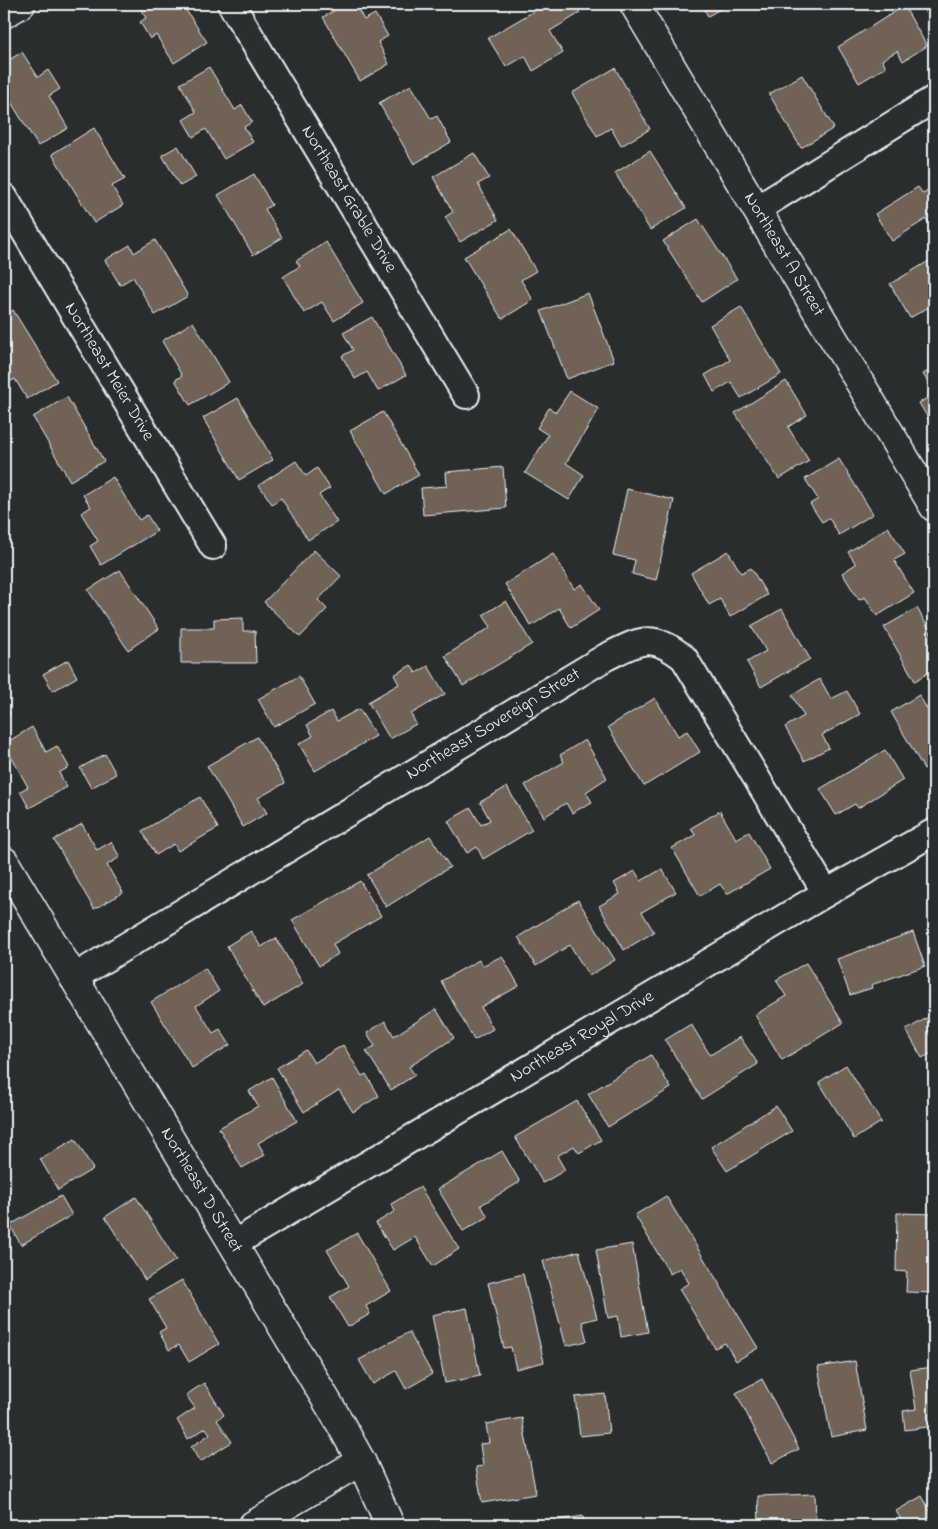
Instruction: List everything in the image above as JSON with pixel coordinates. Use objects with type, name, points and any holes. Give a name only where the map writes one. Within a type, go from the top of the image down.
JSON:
[{"type":"street","points":[[4,14],[20,4]]},
{"type":"street","name":"Northeast Grable Drive","points":[[232,4],[466,395]]},
{"type":"street","name":"Northeast A Street","points":[[634,4],[934,506]]},
{"type":"street","points":[[757,209],[934,99]]},
{"type":"street","name":"Northeast Meier Drive","points":[[4,198],[213,546]]},
{"type":"street","name":"Northeast Sovereign Street","points":[[73,978],[606,657],[633,644],[650,640],[667,645],[684,658],[826,893]]},
{"type":"street","name":"Northeast Royal Drive","points":[[233,1244],[826,893],[934,832]]},
{"type":"street","name":"Northeast D Street","points":[[4,861],[361,1461],[390,1525]]},
{"type":"street","points":[[253,1525],[361,1461]]},
{"type":"building","points":[[137,4],[182,4],[207,42],[174,63],[156,35],[150,39],[140,22],[146,18]]},
{"type":"building","points":[[345,4],[355,4],[364,20],[375,14],[388,36],[378,42],[389,64],[360,81],[323,17]]},
{"type":"building","points":[[546,4],[575,4],[580,13],[550,31],[563,53],[533,71],[525,56],[506,67],[488,38]]},
{"type":"building","points":[[701,4],[729,4],[708,16]]},
{"type":"building","points":[[921,4],[934,4],[934,24],[933,24]]},
{"type":"building","points":[[904,6],[927,46],[903,61],[897,51],[882,60],[886,67],[859,83],[838,47]]},
{"type":"building","points":[[22,52],[38,77],[48,70],[60,89],[49,96],[68,128],[38,146],[4,91],[4,63]]},
{"type":"building","points":[[209,67],[235,110],[242,105],[252,122],[244,127],[253,142],[224,159],[206,129],[193,137],[183,120],[196,112],[180,84]]},
{"type":"building","points":[[615,68],[650,129],[621,146],[611,128],[597,136],[572,93]]},
{"type":"building","points":[[802,75],[834,128],[801,148],[769,94]]},
{"type":"building","points":[[411,85],[431,119],[437,116],[451,142],[414,164],[379,103]]},
{"type":"building","points":[[94,128],[125,179],[112,186],[123,205],[94,223],[52,154]]},
{"type":"building","points":[[178,146],[196,177],[180,186],[162,155]]},
{"type":"building","points":[[650,151],[686,208],[650,230],[615,173]]},
{"type":"building","points":[[474,153],[489,178],[478,184],[498,220],[460,242],[445,217],[453,212],[433,177]]},
{"type":"building","points":[[254,174],[272,205],[265,209],[282,238],[253,255],[218,195]]},
{"type":"building","points":[[918,187],[923,194],[934,187],[934,225],[931,227],[926,219],[892,241],[875,214]]},
{"type":"building","points":[[698,219],[737,279],[702,302],[663,241]]},
{"type":"building","points":[[511,229],[536,271],[521,280],[533,300],[502,319],[464,257]]},
{"type":"building","points":[[155,240],[188,296],[155,315],[133,277],[120,285],[105,260],[130,245],[134,253]]},
{"type":"building","points":[[326,242],[363,303],[334,321],[322,302],[304,313],[283,277],[300,266],[296,261]]},
{"type":"building","points":[[934,258],[934,304],[910,318],[890,284]]},
{"type":"building","points":[[588,293],[614,361],[567,379],[541,311]]},
{"type":"building","points":[[741,307],[781,374],[741,398],[731,382],[714,392],[705,375],[730,360],[710,325]]},
{"type":"building","points":[[13,310],[57,381],[27,399],[15,379],[8,383],[4,377],[4,316]]},
{"type":"building","points":[[372,317],[406,375],[378,391],[367,372],[355,379],[342,356],[353,350],[343,333]]},
{"type":"building","points":[[193,322],[229,382],[190,405],[175,380],[182,376],[162,341]]},
{"type":"building","points":[[934,368],[934,393],[923,374]]},
{"type":"building","points":[[786,381],[807,415],[788,427],[809,461],[779,479],[735,413]]},
{"type":"building","points":[[570,391],[599,409],[566,463],[584,475],[569,500],[525,473],[548,435],[537,428],[549,408],[556,412]]},
{"type":"building","points":[[934,394],[934,428],[919,403]]},
{"type":"building","points":[[67,397],[104,461],[70,481],[33,417]]},
{"type":"building","points":[[238,398],[273,460],[239,480],[203,418]]},
{"type":"building","points":[[383,412],[419,475],[386,494],[350,431]]},
{"type":"building","points":[[839,459],[873,514],[839,535],[829,518],[822,522],[810,504],[818,499],[805,479]]},
{"type":"building","points":[[296,461],[306,476],[317,468],[330,488],[319,495],[337,522],[308,540],[281,498],[272,504],[259,485]]},
{"type":"building","points":[[503,467],[506,508],[423,515],[421,488],[447,486],[446,472]]},
{"type":"building","points":[[113,477],[139,520],[147,515],[157,531],[101,565],[90,546],[98,541],[81,513],[91,507],[83,495]]},
{"type":"building","points":[[627,489],[674,500],[656,580],[632,574],[635,560],[613,555]]},
{"type":"building","points":[[888,527],[905,554],[894,560],[914,593],[877,616],[865,597],[859,600],[842,573],[856,564],[848,552]]},
{"type":"building","points":[[314,550],[341,576],[318,600],[327,609],[300,637],[264,602]]},
{"type":"building","points":[[728,551],[741,573],[751,568],[767,595],[730,617],[720,599],[709,605],[691,573]]},
{"type":"building","points":[[553,554],[574,589],[582,584],[599,610],[571,628],[559,608],[531,626],[505,584]]},
{"type":"building","points":[[120,570],[159,629],[128,650],[88,590]]},
{"type":"building","points":[[506,601],[532,644],[463,686],[445,656],[491,627],[483,615]]},
{"type":"building","points":[[917,608],[934,638],[934,669],[915,681],[884,627]]},
{"type":"building","points":[[782,609],[810,659],[761,687],[747,662],[766,651],[751,626]]},
{"type":"building","points":[[243,618],[243,631],[255,631],[256,663],[181,663],[181,628],[214,628],[214,619]]},
{"type":"building","points":[[68,660],[77,677],[53,691],[43,674]]},
{"type":"building","points":[[411,665],[416,673],[428,666],[445,694],[411,714],[416,724],[390,739],[368,702],[399,684],[394,675]]},
{"type":"building","points":[[299,676],[315,704],[274,727],[258,699]]},
{"type":"building","points":[[820,679],[831,699],[847,691],[860,714],[822,735],[829,748],[804,761],[785,727],[804,716],[792,695]]},
{"type":"building","points":[[919,695],[930,714],[934,712],[934,763],[924,769],[891,712]]},
{"type":"building","points":[[655,698],[678,736],[687,731],[700,752],[644,786],[608,727]]},
{"type":"building","points":[[4,704],[10,714],[4,718]]},
{"type":"building","points":[[359,709],[376,736],[315,771],[299,744],[313,736],[307,725],[331,711],[337,721]]},
{"type":"building","points":[[32,727],[46,752],[57,746],[69,767],[59,773],[67,787],[29,808],[20,791],[28,787],[4,744]]},
{"type":"building","points":[[257,737],[285,783],[258,798],[267,813],[243,827],[207,766]]},
{"type":"building","points":[[585,740],[607,778],[586,792],[592,802],[572,813],[566,803],[544,817],[525,785],[564,762],[560,755]]},
{"type":"building","points":[[885,750],[903,780],[858,808],[855,804],[836,815],[820,789]]},
{"type":"building","points":[[105,754],[116,774],[91,788],[80,768]]},
{"type":"building","points":[[507,787],[532,830],[483,859],[477,847],[467,853],[448,821],[471,808],[481,825],[490,820],[480,802]]},
{"type":"building","points":[[200,797],[218,828],[178,851],[174,844],[156,855],[142,831]]},
{"type":"building","points":[[720,811],[736,839],[749,832],[770,869],[727,894],[720,884],[700,896],[672,848],[695,835],[691,828]]},
{"type":"building","points":[[82,824],[97,850],[111,842],[120,857],[107,865],[123,893],[94,909],[54,840]]},
{"type":"building","points":[[430,836],[450,867],[386,907],[367,875]]},
{"type":"building","points":[[662,869],[676,892],[642,912],[654,932],[624,950],[599,906],[620,894],[614,883],[635,871],[641,881]]},
{"type":"building","points":[[360,881],[381,916],[333,944],[338,954],[319,966],[292,920]]},
{"type":"building","points":[[578,900],[615,960],[589,976],[570,945],[536,966],[518,937]]},
{"type":"building","points":[[251,931],[261,947],[276,938],[303,984],[263,1008],[227,946]]},
{"type":"building","points":[[913,932],[925,966],[871,985],[872,988],[850,995],[837,959]]},
{"type":"building","points":[[502,956],[519,986],[481,1007],[493,1029],[474,1040],[441,981],[479,960],[482,966]]},
{"type":"building","points":[[806,963],[843,1023],[782,1060],[755,1015],[786,996],[776,980]]},
{"type":"building","points":[[205,968],[219,991],[196,1006],[213,1033],[220,1029],[230,1045],[192,1068],[151,1002]]},
{"type":"building","points":[[436,1009],[454,1038],[409,1067],[415,1075],[391,1090],[366,1051],[375,1046],[367,1033],[385,1021],[394,1036]]},
{"type":"building","points":[[934,1014],[934,1052],[922,1058],[906,1030]]},
{"type":"building","points":[[691,1024],[710,1055],[740,1037],[758,1064],[702,1099],[665,1040]]},
{"type":"building","points":[[343,1045],[362,1076],[366,1074],[379,1096],[353,1112],[339,1090],[304,1112],[277,1068],[306,1050],[314,1063]]},
{"type":"building","points":[[651,1055],[671,1088],[608,1127],[588,1094]]},
{"type":"building","points":[[846,1065],[881,1122],[854,1139],[819,1082]]},
{"type":"building","points":[[272,1077],[297,1121],[258,1143],[265,1155],[242,1168],[219,1128],[258,1106],[249,1091]]},
{"type":"building","points":[[577,1101],[601,1140],[579,1153],[574,1146],[557,1156],[565,1170],[543,1183],[515,1137]]},
{"type":"building","points":[[776,1106],[792,1131],[727,1171],[711,1147]]},
{"type":"building","points":[[75,1139],[93,1169],[58,1190],[40,1159]]},
{"type":"building","points":[[502,1151],[520,1182],[481,1205],[488,1217],[463,1231],[438,1189]]},
{"type":"building","points":[[420,1187],[459,1249],[433,1266],[415,1237],[393,1250],[376,1223],[395,1211],[391,1204]]},
{"type":"building","points":[[61,1196],[72,1215],[21,1245],[10,1225]]},
{"type":"building","points":[[666,1196],[758,1348],[736,1361],[725,1343],[715,1348],[679,1289],[689,1283],[680,1268],[670,1274],[635,1215]]},
{"type":"building","points":[[136,1197],[176,1260],[145,1280],[105,1217]]},
{"type":"building","points":[[897,1213],[934,1214],[934,1293],[906,1292],[907,1272],[896,1271]]},
{"type":"building","points":[[357,1233],[391,1291],[366,1306],[370,1314],[348,1327],[330,1297],[349,1286],[327,1250]]},
{"type":"building","points":[[632,1244],[648,1332],[621,1337],[618,1316],[608,1318],[596,1250]]},
{"type":"building","points":[[579,1251],[597,1318],[582,1322],[587,1341],[566,1346],[543,1261]]},
{"type":"building","points":[[523,1274],[544,1362],[516,1369],[511,1347],[504,1348],[488,1283]]},
{"type":"building","points":[[182,1280],[219,1344],[189,1362],[179,1345],[169,1350],[159,1332],[166,1328],[149,1299]]},
{"type":"building","points":[[467,1308],[480,1376],[445,1383],[432,1315]]},
{"type":"building","points":[[409,1332],[432,1374],[406,1389],[396,1371],[373,1384],[359,1360]]},
{"type":"building","points":[[855,1361],[867,1430],[831,1437],[818,1367]]},
{"type":"building","points":[[934,1367],[934,1426],[905,1430],[903,1411],[916,1409],[910,1370]]},
{"type":"building","points":[[762,1379],[799,1449],[772,1463],[736,1393]]},
{"type":"building","points":[[204,1383],[224,1415],[217,1420],[232,1442],[200,1462],[191,1447],[210,1434],[206,1428],[188,1439],[177,1420],[195,1408],[186,1395]]},
{"type":"building","points":[[605,1394],[609,1433],[580,1436],[575,1397]]},
{"type":"building","points":[[522,1418],[536,1494],[482,1503],[476,1467],[483,1466],[480,1444],[489,1443],[486,1424]]},
{"type":"building","points":[[815,1494],[816,1525],[759,1525],[758,1496]]},
{"type":"building","points":[[922,1496],[934,1518],[934,1524],[904,1525],[896,1511]]},
{"type":"building","points":[[583,1516],[585,1525],[553,1525],[553,1521]]},
{"type":"building","points":[[329,1520],[332,1525],[321,1525]]}]
